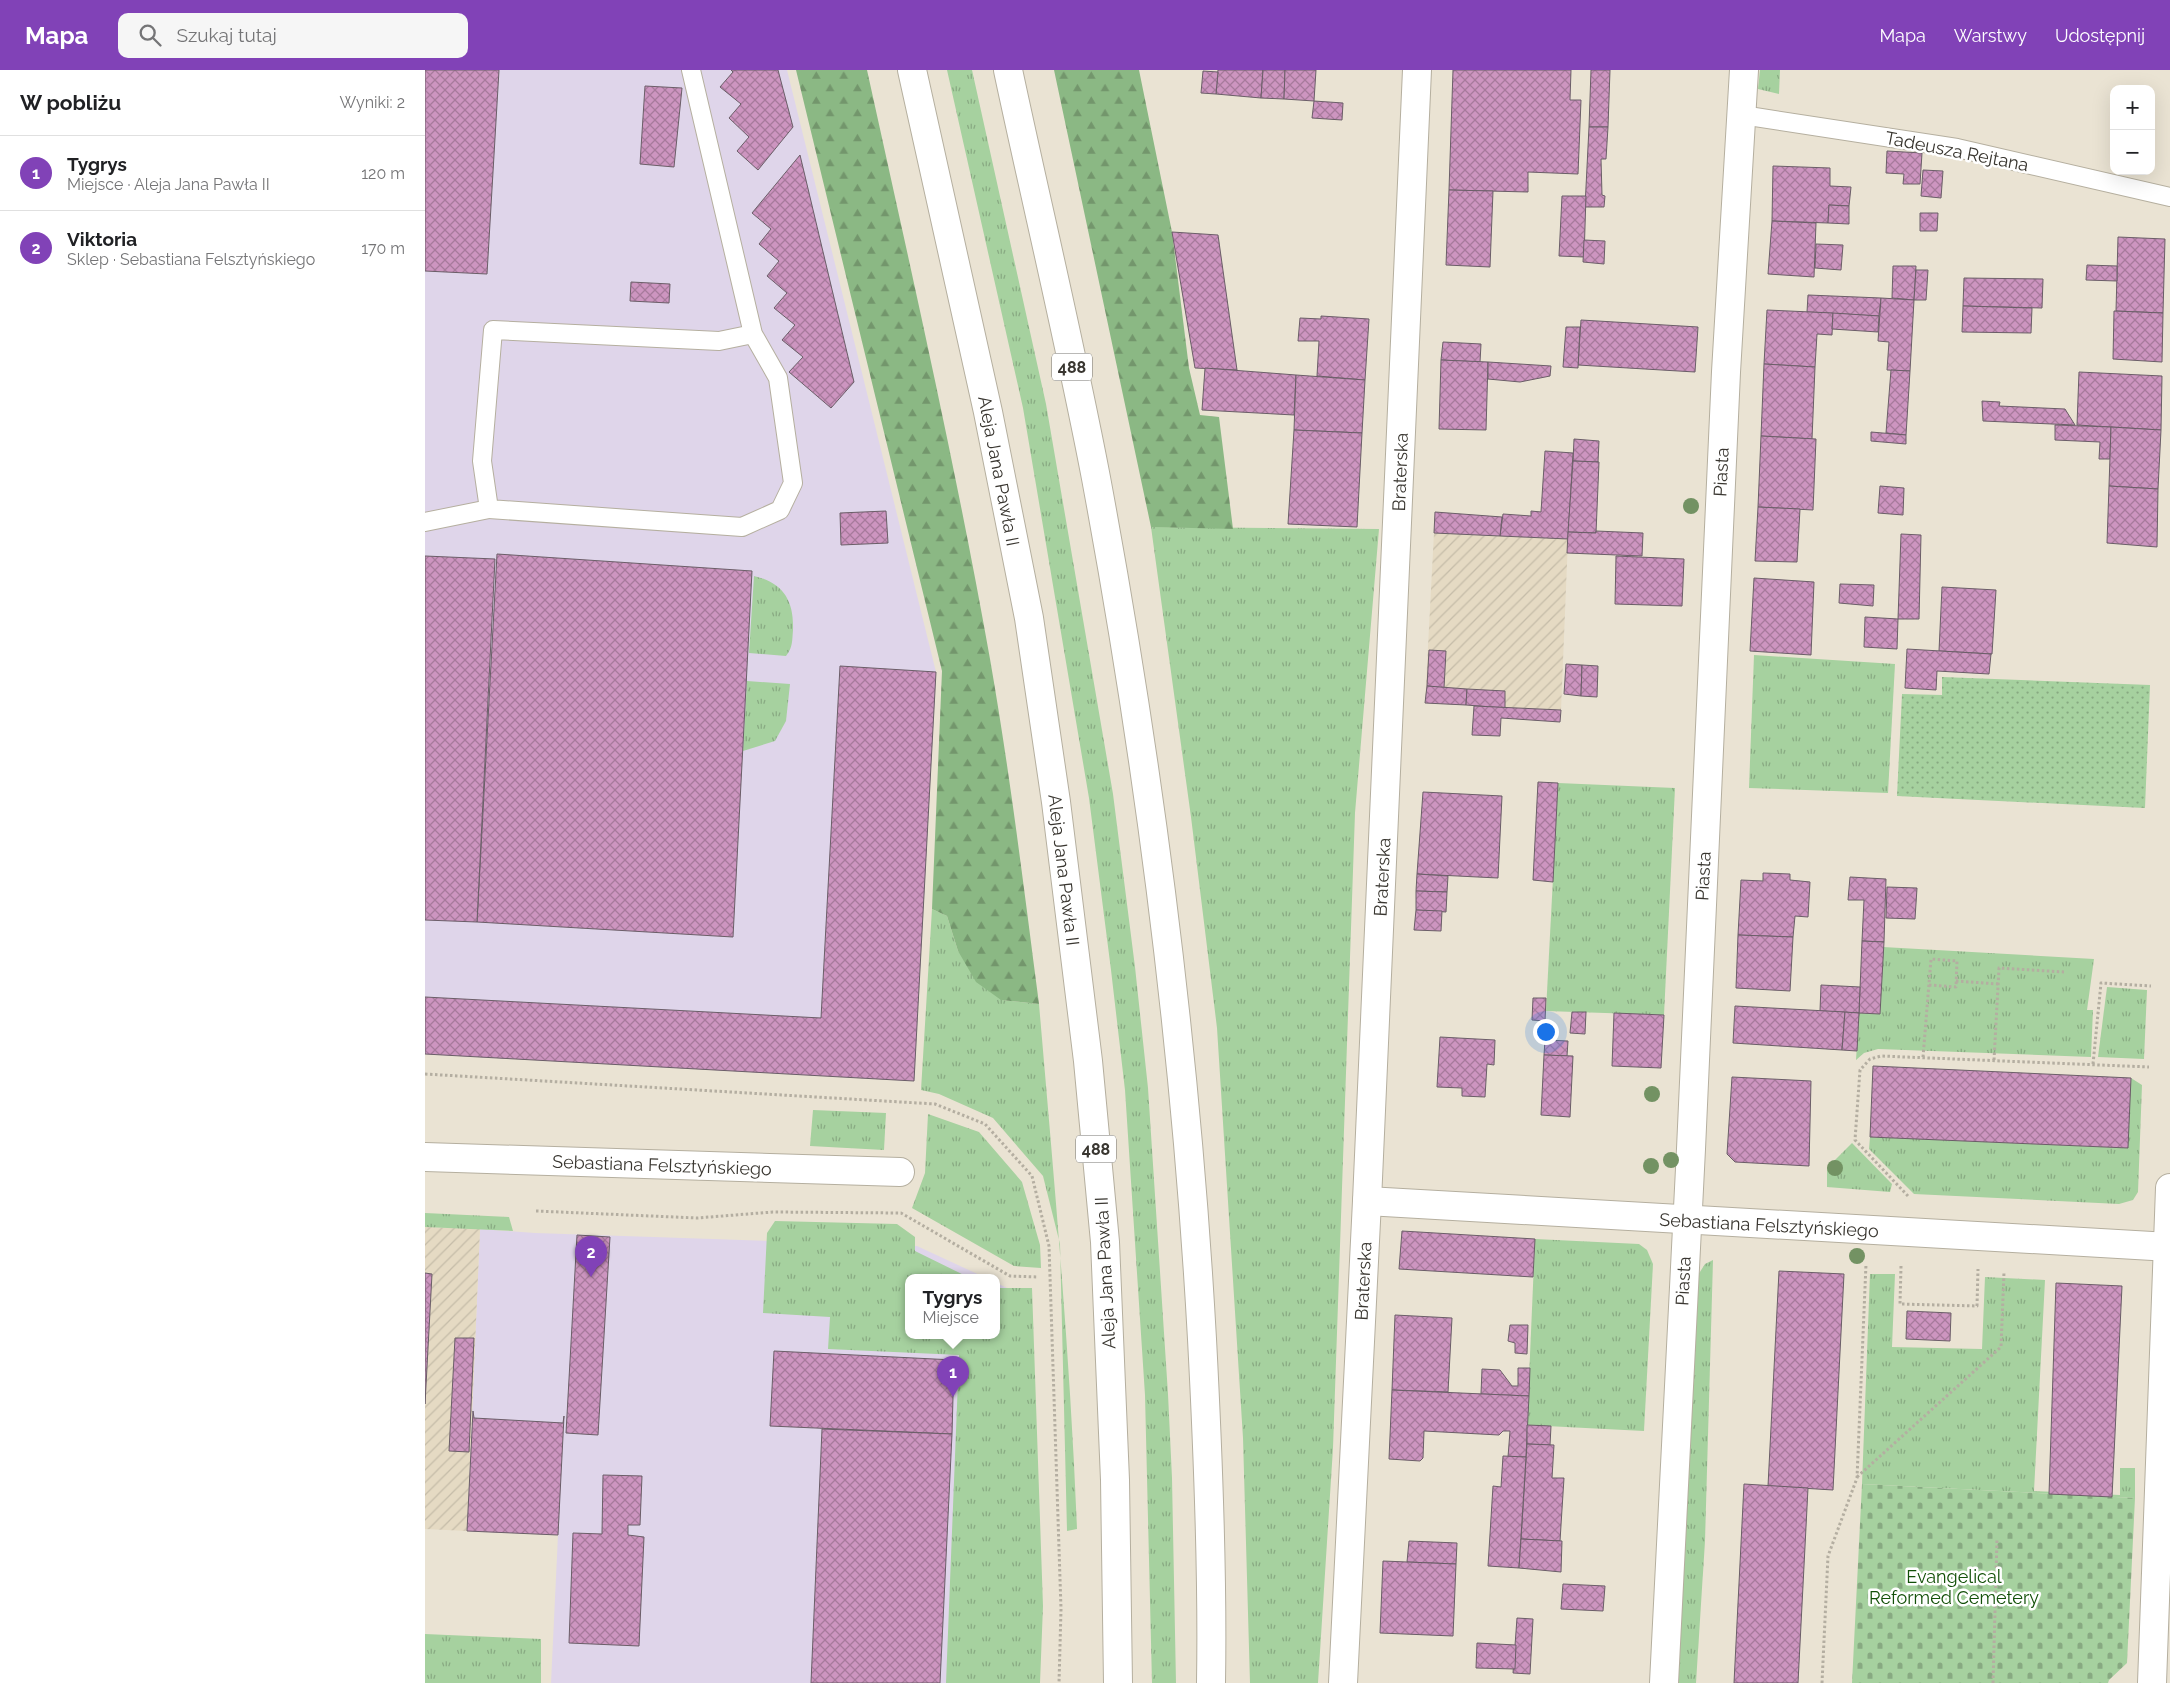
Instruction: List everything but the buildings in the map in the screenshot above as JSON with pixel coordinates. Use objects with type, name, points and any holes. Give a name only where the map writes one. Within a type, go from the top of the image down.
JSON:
[{"type":"street","name":"Aleja Jana Pawła II","points":[[912,70],[986,403],[1029,618],[1057,811],[1088,1061],[1105,1242],[1115,1480],[1118,1683]]},
{"type":"street","name":"488","points":[[1008,70],[1097,483],[1129,664],[1172,972],[1191,1177],[1202,1353],[1209,1531],[1211,1683]]},
{"type":"street","name":"Braterska","points":[[1343,1683],[1367,1201],[1417,70]]},
{"type":"street","name":"Piasta","points":[[1664,1683],[1726,372],[1744,70]]},
{"type":"street","name":"Sebastiana Felsztyńskiego","points":[[425,1156],[900,1172]]},
{"type":"street","points":[[2152,1683],[2170,1188]]},
{"type":"street","name":"Sebastiana Felsztyńskiego","points":[[1367,1201],[1687,1221],[2169,1247]]},
{"type":"lane","points":[[425,522],[489,510],[742,527],[780,510],[793,483],[778,378],[753,334],[691,70]]},
{"type":"lane","name":"Tadeusza Rejtana","points":[[1741,115],[1957,148],[2170,197]]},
{"type":"lane","points":[[489,510],[482,461],[493,330],[719,341],[753,334]]},
{"type":"path","points":[[1923,1057],[1931,959],[1957,961],[1956,987],[1929,985]]},
{"type":"path","points":[[1994,1060],[1999,968],[2064,972]]},
{"type":"path","points":[[1956,981],[1998,984]]},
{"type":"path","points":[[2093,1064],[2101,983],[2151,986]]},
{"type":"path","points":[[1909,1196],[1855,1140],[1860,1070],[1863,1064],[1874,1057],[1923,1057],[2149,1067]]},
{"type":"path","points":[[425,1074],[935,1104],[985,1124],[1032,1176],[1049,1246],[1061,1609],[1059,1683]]},
{"type":"path","points":[[536,1212],[697,1218],[773,1212],[901,1214],[1010,1276],[1039,1277]]},
{"type":"path","points":[[1822,1683],[1828,1556],[1857,1478],[1866,1264]]},
{"type":"path","points":[[1901,1265],[1900,1304],[1977,1306],[1978,1269]]},
{"type":"path","points":[[1857,1478],[2001,1347],[2004,1270]]},
{"type":"path","points":[[1993,1683],[1997,1539]]},
{"type":"shaded area","points":[[425,70],[787,70],[936,672],[914,1081],[425,1054]]},
{"type":"shaded area","points":[[1434,533],[1568,539],[1561,710],[1425,703]]},
{"type":"shaded area","points":[[425,1227],[480,1229],[467,1531],[425,1529]]},
{"type":"shaded area","points":[[480,1229],[535,1233],[917,1246],[977,1274],[905,1274],[905,1339],[1000,1339],[1000,1284],[1011,1290],[1007,1683],[551,1683],[558,1535],[467,1531]]},
{"type":"green space","points":[[796,70],[867,70],[962,511],[990,659],[1004,745],[1039,1004],[1001,1000],[976,982],[958,951],[947,916],[932,909],[942,671]]},
{"type":"green space","points":[[947,70],[972,70],[1046,404],[1113,794],[1148,1088],[1172,1478],[1176,1683],[1152,1683],[1145,1395],[1125,1090],[1089,798],[1023,408]]},
{"type":"green space","points":[[1054,70],[1139,70],[1172,232],[1189,368],[1200,415],[1219,417],[1233,529],[1151,527]]},
{"type":"green space","points":[[1760,70],[1780,70],[1779,94],[1758,89]]},
{"type":"green space","points":[[1151,527],[1379,529],[1355,813],[1333,1448],[1318,1683],[1250,1683],[1243,1438],[1217,1028],[1191,817]]},
{"type":"green space","points":[[754,576],[764,579],[779,588],[789,602],[793,619],[793,630],[791,647],[786,656],[749,653]]},
{"type":"green space","points":[[1754,655],[1895,664],[1888,793],[1749,788]]},
{"type":"green space","points":[[1942,677],[2150,685],[2145,808],[1897,796],[1902,694],[1942,695]]},
{"type":"green space","points":[[747,681],[790,684],[786,721],[775,741],[743,751]]},
{"type":"green space","points":[[1558,783],[1675,788],[1664,1015],[1546,1011]]},
{"type":"green space","points":[[932,909],[947,916],[958,951],[1002,1000],[1039,1004],[1059,1239],[1043,1176],[993,1118],[939,1094],[921,1090]]},
{"type":"green space","points":[[1883,947],[2094,959],[2087,1010],[2093,1010],[2091,1057],[1878,1049],[1864,1053],[1856,1060],[1859,1013],[1880,1014]]},
{"type":"green space","points":[[2107,987],[2147,990],[2144,1059],[2098,1057]]},
{"type":"green space","points":[[2131,1078],[2142,1085],[2138,1192],[2133,1200],[2119,1204],[1914,1194],[1869,1149],[1870,1137],[2127,1148]]},
{"type":"green space","points":[[813,1110],[886,1113],[884,1150],[810,1146]]},
{"type":"green space","points":[[928,1114],[979,1132],[1022,1182],[1040,1245],[1041,1268],[1014,1266],[912,1208],[925,1173]]},
{"type":"green space","points":[[1852,1143],[1892,1184],[1890,1192],[1827,1187],[1827,1168]]},
{"type":"green space","points":[[425,1213],[509,1217],[513,1231],[425,1227]]},
{"type":"green space","points":[[775,1221],[897,1224],[915,1237],[915,1251],[962,1274],[905,1274],[905,1339],[1000,1339],[1000,1288],[1032,1288],[1043,1606],[1040,1683],[946,1683],[959,1355],[828,1349],[830,1317],[763,1313],[767,1233]]},
{"type":"green space","points":[[1535,1239],[1639,1244],[1647,1250],[1653,1264],[1644,1431],[1527,1425]]},
{"type":"green space","points":[[1060,1258],[1077,1529],[1067,1531]]},
{"type":"green space","points":[[1713,1260],[1705,1541],[1696,1683],[1675,1683],[1698,1275],[1705,1264]]},
{"type":"green space","points":[[1870,1274],[1895,1274],[1892,1347],[1982,1349],[1985,1277],[2045,1280],[2034,1491],[2120,1495],[2120,1468],[2135,1468],[2135,1498],[1862,1484]]},
{"type":"green space","name":"Evangelical Reformed Cemetery","points":[[1862,1484],[2135,1498],[2127,1663],[2108,1683],[1852,1683]]},
{"type":"green space","points":[[425,1634],[541,1639],[541,1683],[425,1683]]},
{"type":"place","name":"Viktoria","points":[[591,1277]]},
{"type":"place","name":"Tygrys","points":[[953,1397]]}]
